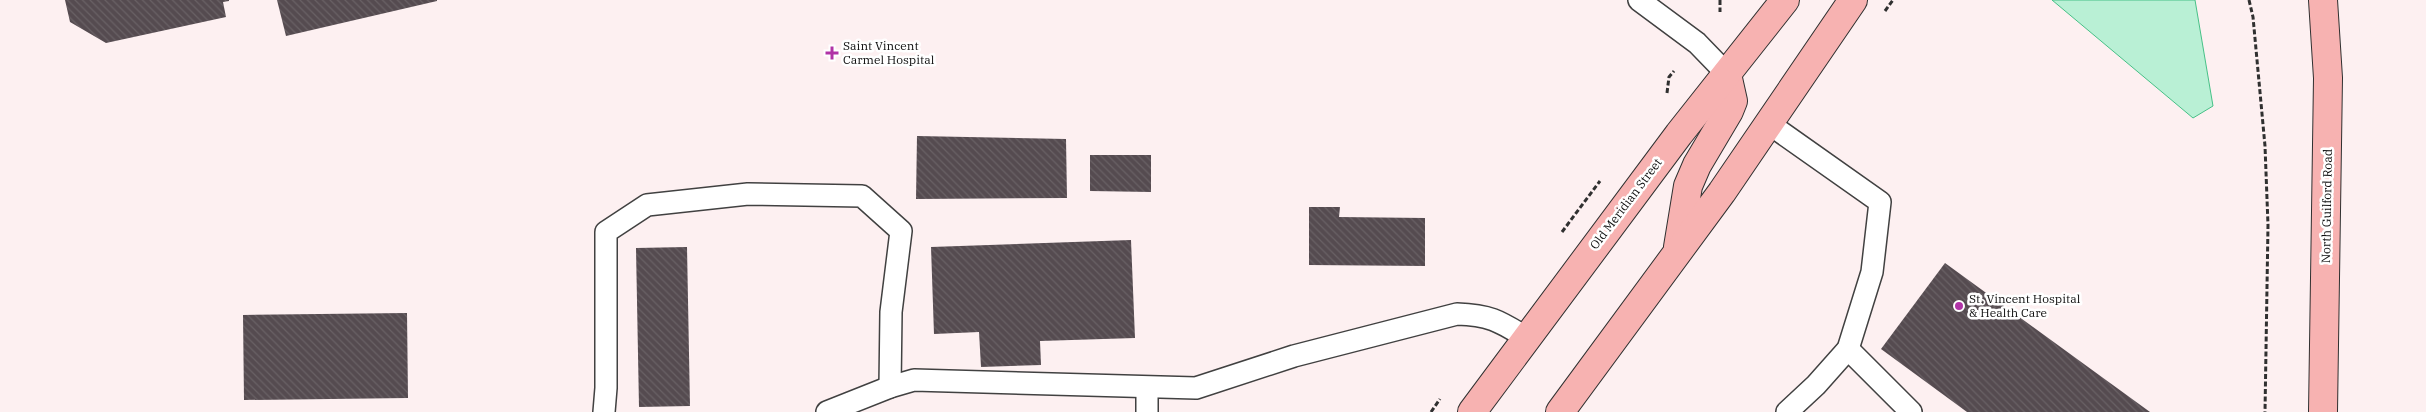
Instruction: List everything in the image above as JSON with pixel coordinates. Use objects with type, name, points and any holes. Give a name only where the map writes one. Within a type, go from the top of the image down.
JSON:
[{"type":"main road","name":"Old Meridian Street","points":[[1472,412],[1785,0]]},
{"type":"main road","points":[[1560,412],[1722,192],[1853,0]]},
{"type":"main road","name":"North Guilford Road","points":[[2323,0],[2328,88],[2323,412]]},
{"type":"main road","points":[[1677,251],[1688,186],[1697,165],[1730,111],[1733,101],[1727,74]]},
{"type":"lane","points":[[1638,0],[1698,43],[1727,74]]},
{"type":"lane","points":[[1768,123],[1880,202],[1872,272],[1848,349],[1816,385],[1787,412]]},
{"type":"lane","points":[[604,412],[606,388],[606,232],[647,205],[748,194],[862,196],[901,231],[891,312],[890,387]]},
{"type":"lane","points":[[827,412],[890,387],[914,380],[1196,388],[1294,356],[1457,314],[1482,315],[1498,320],[1527,338]]},
{"type":"lane","points":[[1848,349],[1911,412]]},
{"type":"lane","points":[[1147,388],[1147,412]]},
{"type":"path","points":[[1720,0],[1720,12]]},
{"type":"path","points":[[2249,0],[2253,17],[2265,146],[2268,215],[2265,412]]},
{"type":"shaded area","points":[[2052,0],[2195,0],[2213,106],[2193,118]]},
{"type":"building","points":[[65,0],[229,1],[223,2],[226,17],[106,43],[70,22]]},
{"type":"building","points":[[277,0],[437,0],[437,1],[286,36]]},
{"type":"building","points":[[917,136],[1066,139],[1067,198],[916,199]]},
{"type":"building","points":[[1090,155],[1151,155],[1151,192],[1090,191]]},
{"type":"building","points":[[1309,207],[1340,207],[1339,217],[1425,218],[1425,266],[1309,265]]},
{"type":"building","points":[[1131,240],[1135,338],[1040,341],[1041,365],[981,367],[979,332],[934,334],[931,247]]},
{"type":"building","points":[[687,247],[690,406],[639,407],[636,248]]},
{"type":"building","name":"St. Vincent Hospital & Health Care","points":[[1945,263],[2150,412],[1967,412],[1881,349]]},
{"type":"building","points":[[407,313],[408,398],[244,400],[243,315]]},
{"type":"place","name":"Saint Vincent Carmel Hospital","points":[[832,53]]},
{"type":"place","name":"St. Vincent Hospital & Health Care","points":[[1959,306]]}]
